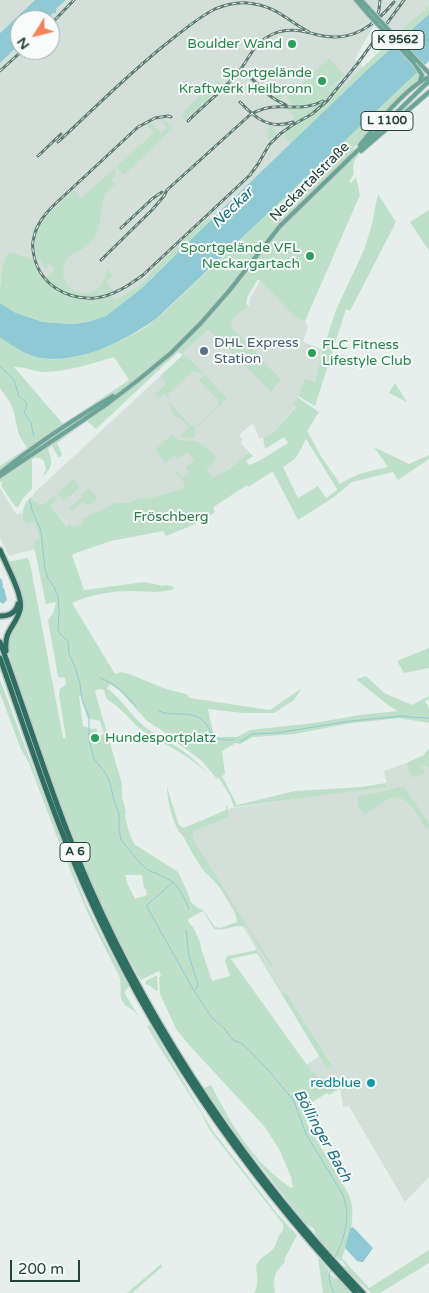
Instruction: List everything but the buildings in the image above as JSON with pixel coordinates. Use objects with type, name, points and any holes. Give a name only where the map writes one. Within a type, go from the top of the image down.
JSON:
[{"type":"highway","points":[[0,616],[8,616],[18,607],[16,590],[1,554]]},
{"type":"highway","name":"A 6","points":[[5,563],[19,594],[20,605],[18,616],[6,636],[3,657],[74,848],[135,985]]},
{"type":"highway","name":"A 6","points":[[0,642],[4,671],[45,789],[70,853],[102,926],[171,1052],[206,1108],[246,1164],[356,1293]]},
{"type":"highway","points":[[0,663],[4,671]]},
{"type":"highway","name":"A 6","points":[[343,1276],[363,1293]]},
{"type":"main road","name":"K 9562","points":[[356,0],[424,70],[429,78]]},
{"type":"main road","name":"K 9562","points":[[361,0],[370,14],[414,63],[429,73]]},
{"type":"main road","points":[[420,81],[424,70]]},
{"type":"main road","points":[[347,161],[382,118],[420,81],[429,78]]},
{"type":"main road","name":"Neckartalstraße","points":[[0,475],[32,451],[107,404],[166,358],[229,291],[280,226],[429,78]]},
{"type":"main road","points":[[339,169],[429,90]]},
{"type":"main road","name":"Neckartalstraße","points":[[0,475],[30,456],[34,447],[82,414],[128,388]]},
{"type":"shaded area","points":[[0,0],[35,0],[24,10],[10,10],[10,24],[0,33]]},
{"type":"shaded area","points":[[66,0],[352,0],[374,25],[355,59],[363,67],[292,143],[211,220],[209,219],[158,265],[139,286],[114,300],[0,279],[0,63],[10,54],[10,60],[60,60],[60,10],[56,10]]},
{"type":"shaded area","points":[[362,0],[429,0],[429,6],[396,36]]},
{"type":"shaded area","points":[[260,281],[295,317],[305,321],[308,327],[303,342],[324,350],[315,382],[305,378],[293,404],[296,406],[274,432],[259,438],[252,424],[239,435],[243,440],[241,443],[249,452],[228,470],[197,485],[74,527],[68,526],[50,506],[53,496],[43,505],[36,502],[32,497],[34,493],[183,355],[188,348],[213,327],[249,307],[250,298]]},
{"type":"shaded area","points":[[0,488],[16,514],[22,513],[23,520],[27,524],[35,521],[41,540],[33,542],[35,549],[9,556],[0,538]]},
{"type":"shaded area","points":[[406,763],[412,778],[422,765],[429,768],[429,1177],[405,1202],[349,1106],[343,1107],[340,1088],[345,1085],[329,1082],[321,1076],[318,1078],[306,1065],[319,1056],[327,1069],[333,1065],[287,994],[282,992],[184,828],[232,808],[387,786],[384,771]]},
{"type":"green space","points":[[429,6],[429,14],[366,71],[291,144],[284,136],[285,132],[293,127],[293,119],[295,117],[286,108],[301,107],[292,106],[293,104],[285,95],[279,100],[274,98],[288,85],[290,88],[294,84],[298,87],[329,58],[344,75],[320,98],[337,84],[336,93]]},
{"type":"green space","points":[[421,68],[426,73],[382,116],[353,149],[358,156],[353,165],[354,174],[349,182],[351,183],[356,177],[360,195],[305,321],[295,317],[258,279],[248,296],[246,303],[249,307],[231,321],[232,328],[281,379],[271,392],[209,330],[188,348],[183,355],[178,352],[96,429],[87,421],[57,443],[62,454],[60,457],[58,457],[52,446],[48,449],[51,464],[43,477],[46,470],[44,461],[38,458],[32,459],[32,489],[23,498],[19,506],[16,507],[14,505],[2,487],[1,484],[3,482],[0,482],[0,466],[27,448],[19,435],[11,404],[0,388],[0,338],[28,354],[60,359],[102,349],[141,330],[171,306]],"holes":[[[114,357],[129,380],[63,424],[14,367],[41,372],[54,372]]]},
{"type":"green space","points":[[218,80],[223,86],[219,87],[218,91],[215,88],[211,92],[210,99],[204,104],[202,102],[200,105],[202,107],[199,110],[197,108],[191,116],[187,117],[186,121],[182,116],[184,111]]},
{"type":"green space","points":[[162,119],[173,128],[124,175],[116,167],[154,133],[146,124],[150,122],[161,133],[167,127],[161,121]]},
{"type":"green space","points":[[267,123],[277,131],[278,135],[269,144],[267,131],[270,128]]},
{"type":"green space","points":[[114,169],[117,173],[111,179],[115,184],[105,195],[99,228],[95,237],[83,249],[70,255],[66,261],[63,272],[65,281],[78,292],[87,293],[96,290],[103,282],[107,269],[113,275],[106,282],[114,291],[109,293],[114,300],[139,286],[195,229],[209,218],[211,220],[142,288],[106,316],[88,322],[73,324],[43,322],[16,313],[0,303],[2,268],[10,252],[34,260],[38,271],[44,279],[55,269],[49,263],[46,269],[40,260],[37,261],[34,244],[36,234],[30,231],[74,190],[81,198]]},
{"type":"green space","points":[[378,194],[396,222],[350,311],[346,309],[315,406],[298,396],[305,378],[315,382],[336,310],[364,250]]},
{"type":"green space","points":[[429,210],[429,251],[410,222]]},
{"type":"green space","points":[[183,355],[188,357],[203,373],[193,371],[168,394],[169,398],[165,394],[159,398],[155,394],[166,384],[160,376]]},
{"type":"green space","points":[[205,375],[227,399],[222,403],[222,406],[195,428],[195,438],[182,437],[181,435],[189,427],[179,417],[177,418],[168,405],[170,403],[191,426],[195,427],[219,405],[217,403],[219,401],[199,380]]},
{"type":"green space","points":[[395,383],[407,402],[389,393]]},
{"type":"green space","name":"Fröschberg","points":[[297,397],[319,412],[307,431],[340,484],[369,471],[388,467],[374,447],[409,464],[429,455],[429,459],[398,480],[393,472],[352,482],[334,497],[298,520],[272,472],[248,487],[247,485],[215,506],[213,508],[215,512],[198,523],[166,536],[163,531],[111,541],[72,555],[84,590],[144,582],[173,586],[174,589],[158,592],[130,591],[108,593],[72,603],[115,674],[121,672],[129,674],[166,689],[186,694],[190,698],[270,710],[302,688],[294,700],[274,713],[243,713],[208,709],[213,732],[219,737],[237,737],[250,730],[398,711],[389,706],[357,679],[366,676],[384,693],[412,705],[429,696],[429,699],[425,701],[429,708],[429,723],[399,718],[346,724],[295,734],[253,737],[240,744],[236,743],[222,751],[225,774],[222,776],[237,805],[295,791],[362,787],[386,783],[387,787],[234,807],[230,796],[219,778],[217,779],[202,761],[176,742],[175,739],[147,721],[120,691],[110,684],[107,688],[145,727],[186,753],[203,769],[187,757],[143,731],[106,698],[104,690],[98,689],[95,692],[122,784],[125,816],[134,844],[178,872],[191,902],[203,910],[215,927],[220,928],[237,922],[234,911],[229,900],[203,870],[176,827],[169,806],[167,787],[179,825],[184,828],[226,810],[227,806],[229,817],[193,831],[193,840],[273,966],[271,967],[246,927],[214,929],[203,911],[188,919],[189,923],[200,942],[212,981],[230,976],[225,961],[227,956],[257,950],[282,992],[287,994],[333,1066],[327,1069],[257,953],[231,959],[312,1072],[314,1071],[318,1078],[321,1076],[332,1082],[340,1080],[345,1085],[329,1095],[327,1093],[304,1108],[307,1124],[351,1201],[351,1226],[342,1258],[369,1288],[429,1250],[429,1263],[380,1293],[371,1293],[344,1268],[346,1266],[341,1260],[318,1240],[314,1229],[305,1223],[238,1137],[204,1088],[211,1085],[244,1142],[265,1166],[291,1188],[293,1187],[291,1177],[279,1149],[264,1126],[176,1029],[160,994],[159,978],[161,975],[159,971],[141,980],[112,927],[87,872],[30,719],[8,651],[7,639],[24,607],[22,595],[8,562],[27,558],[30,563],[63,738],[66,738],[59,695],[60,689],[66,684],[65,678],[58,677],[48,620],[53,613],[56,602],[46,604],[33,542],[40,539],[35,522],[27,524],[23,520],[23,510],[27,501],[31,497],[43,505],[55,496],[57,499],[50,506],[67,526],[70,524],[74,527],[84,523],[82,519],[116,503],[128,503],[140,498],[147,499],[185,487],[174,471],[183,477],[189,472],[185,468],[194,460],[188,452],[178,459],[174,456],[166,463],[155,450],[172,434],[177,440],[199,442],[216,457],[212,466],[206,470],[213,477],[228,470],[249,452],[253,456],[246,461],[249,465],[288,443],[284,437],[265,449],[263,438],[274,432],[296,407],[293,404]],"holes":[[[306,439],[337,489],[326,498],[318,486],[298,498],[283,467],[295,458]],[[79,695],[81,696],[87,718],[100,721],[104,734],[99,736],[96,728],[92,729],[83,726]],[[125,875],[142,875],[147,895],[135,899]]]},
{"type":"green space","points":[[73,479],[79,488],[64,501],[57,494]]},
{"type":"green space","points":[[89,488],[97,498],[88,506],[83,502],[72,511],[69,508]]},
{"type":"green space","points":[[429,648],[429,668],[404,673],[397,661]]},
{"type":"green space","points":[[0,680],[86,904],[129,987],[125,994],[139,1017],[126,1006],[121,998],[120,978],[88,914],[29,763],[20,747],[0,693]]},
{"type":"green space","points":[[429,748],[429,768],[422,765],[420,767],[425,772],[412,778],[406,763],[424,755]]},
{"type":"green space","points":[[398,787],[405,788],[429,824],[427,830],[412,807],[402,799],[389,799],[365,814],[358,804],[358,796]]},
{"type":"green space","points":[[157,976],[158,990],[156,991],[145,984],[146,981]]},
{"type":"green space","points":[[148,1025],[150,1025],[213,1131],[279,1216],[297,1235],[284,1260],[285,1262],[275,1276],[275,1293],[254,1293],[257,1283],[256,1266],[259,1260],[274,1248],[283,1224],[209,1129],[202,1114],[161,1050]]},
{"type":"green space","points":[[318,1257],[328,1269],[328,1272],[334,1278],[339,1279],[353,1293],[323,1293]]},
{"type":"green space","points":[[161,1264],[162,1267],[132,1293],[127,1293]]},
{"type":"water","points":[[35,0],[66,0],[56,10],[24,10]]},
{"type":"water","name":"Neckar","points":[[429,14],[429,61],[157,318],[117,342],[87,354],[57,359],[36,357],[0,338],[0,303],[16,313],[43,322],[73,324],[88,322],[106,316],[142,288],[366,71]]},
{"type":"water","points":[[10,24],[10,54],[0,63],[0,33]]},
{"type":"water","points":[[0,578],[7,600],[3,604],[0,602]]},
{"type":"water","points":[[352,1227],[373,1248],[363,1262],[357,1261],[345,1248]]},
{"type":"waterway","name":"Böllinger Bach","points":[[0,366],[14,380],[19,397],[26,403],[27,406],[24,412],[31,423],[34,436]]},
{"type":"waterway","name":"Böllinger Bach","points":[[30,501],[41,531],[45,569],[58,596],[58,629],[60,634],[68,641],[69,654],[75,667],[82,700],[89,717],[89,739],[94,759],[106,774],[110,783],[119,814],[121,840],[148,870],[173,882],[147,907],[193,989],[212,1018],[224,1028],[233,1040],[243,1044],[294,1101],[306,1134],[343,1195],[347,1211],[346,1228],[334,1259]]},
{"type":"waterway","points":[[100,678],[115,686],[136,706]]},
{"type":"waterway","points":[[159,711],[169,714],[193,715],[202,719],[216,737],[221,740],[234,740]]},
{"type":"waterway","points":[[240,742],[252,734],[277,733],[351,721],[402,716],[429,718]]},
{"type":"waterway","points":[[210,732],[213,741]]},
{"type":"waterway","name":"Böllinger Bach","points":[[173,882],[182,894],[189,909]]},
{"type":"waterway","name":"Böllinger Bach","points":[[186,930],[189,956],[198,984],[195,990]]},
{"type":"waterway","name":"Böllinger Bach","points":[[331,1268],[329,1277],[334,1293]]},
{"type":"railway","points":[[60,15],[74,0]]},
{"type":"railway","points":[[376,21],[380,0]]},
{"type":"railway","points":[[171,117],[155,118],[138,127],[54,205],[40,221],[33,241],[34,256],[42,275],[56,288],[65,293],[84,298],[102,297],[126,287],[143,275],[250,175],[269,145],[280,134],[312,114],[327,101],[358,63],[404,0]]},
{"type":"railway","points":[[188,121],[230,82],[255,47],[266,38],[273,34],[290,30],[330,37],[352,34],[370,25],[394,2]]},
{"type":"railway","points":[[58,142],[156,52],[192,23],[215,9],[240,3],[267,7],[309,32]]},
{"type":"railway","points":[[0,71],[12,60]]},
{"type":"railway","points":[[244,70],[268,95],[286,105]]},
{"type":"railway","points":[[101,260],[152,210],[167,190],[251,114],[269,108],[305,107],[323,101]]},
{"type":"railway","points":[[240,102],[263,121],[277,124],[293,122]]},
{"type":"railway","points":[[38,156],[61,134]]},
{"type":"railway","points":[[121,228],[162,192]]},
{"type":"place","name":"Boulder Wand","points":[[292,44]]},
{"type":"place","name":"Sportgelände Kraftwerk Heilbronn","points":[[322,81]]},
{"type":"place","name":"Sportgelände VFL Neckargartach","points":[[310,256]]},
{"type":"place","name":"DHL Express Station","points":[[204,351]]},
{"type":"place","name":"FLC Fitness Lifestyle Club","points":[[312,353]]},
{"type":"place","name":"Hundesportplatz","points":[[95,738]]},
{"type":"place","name":"redblue","points":[[371,1083]]}]
